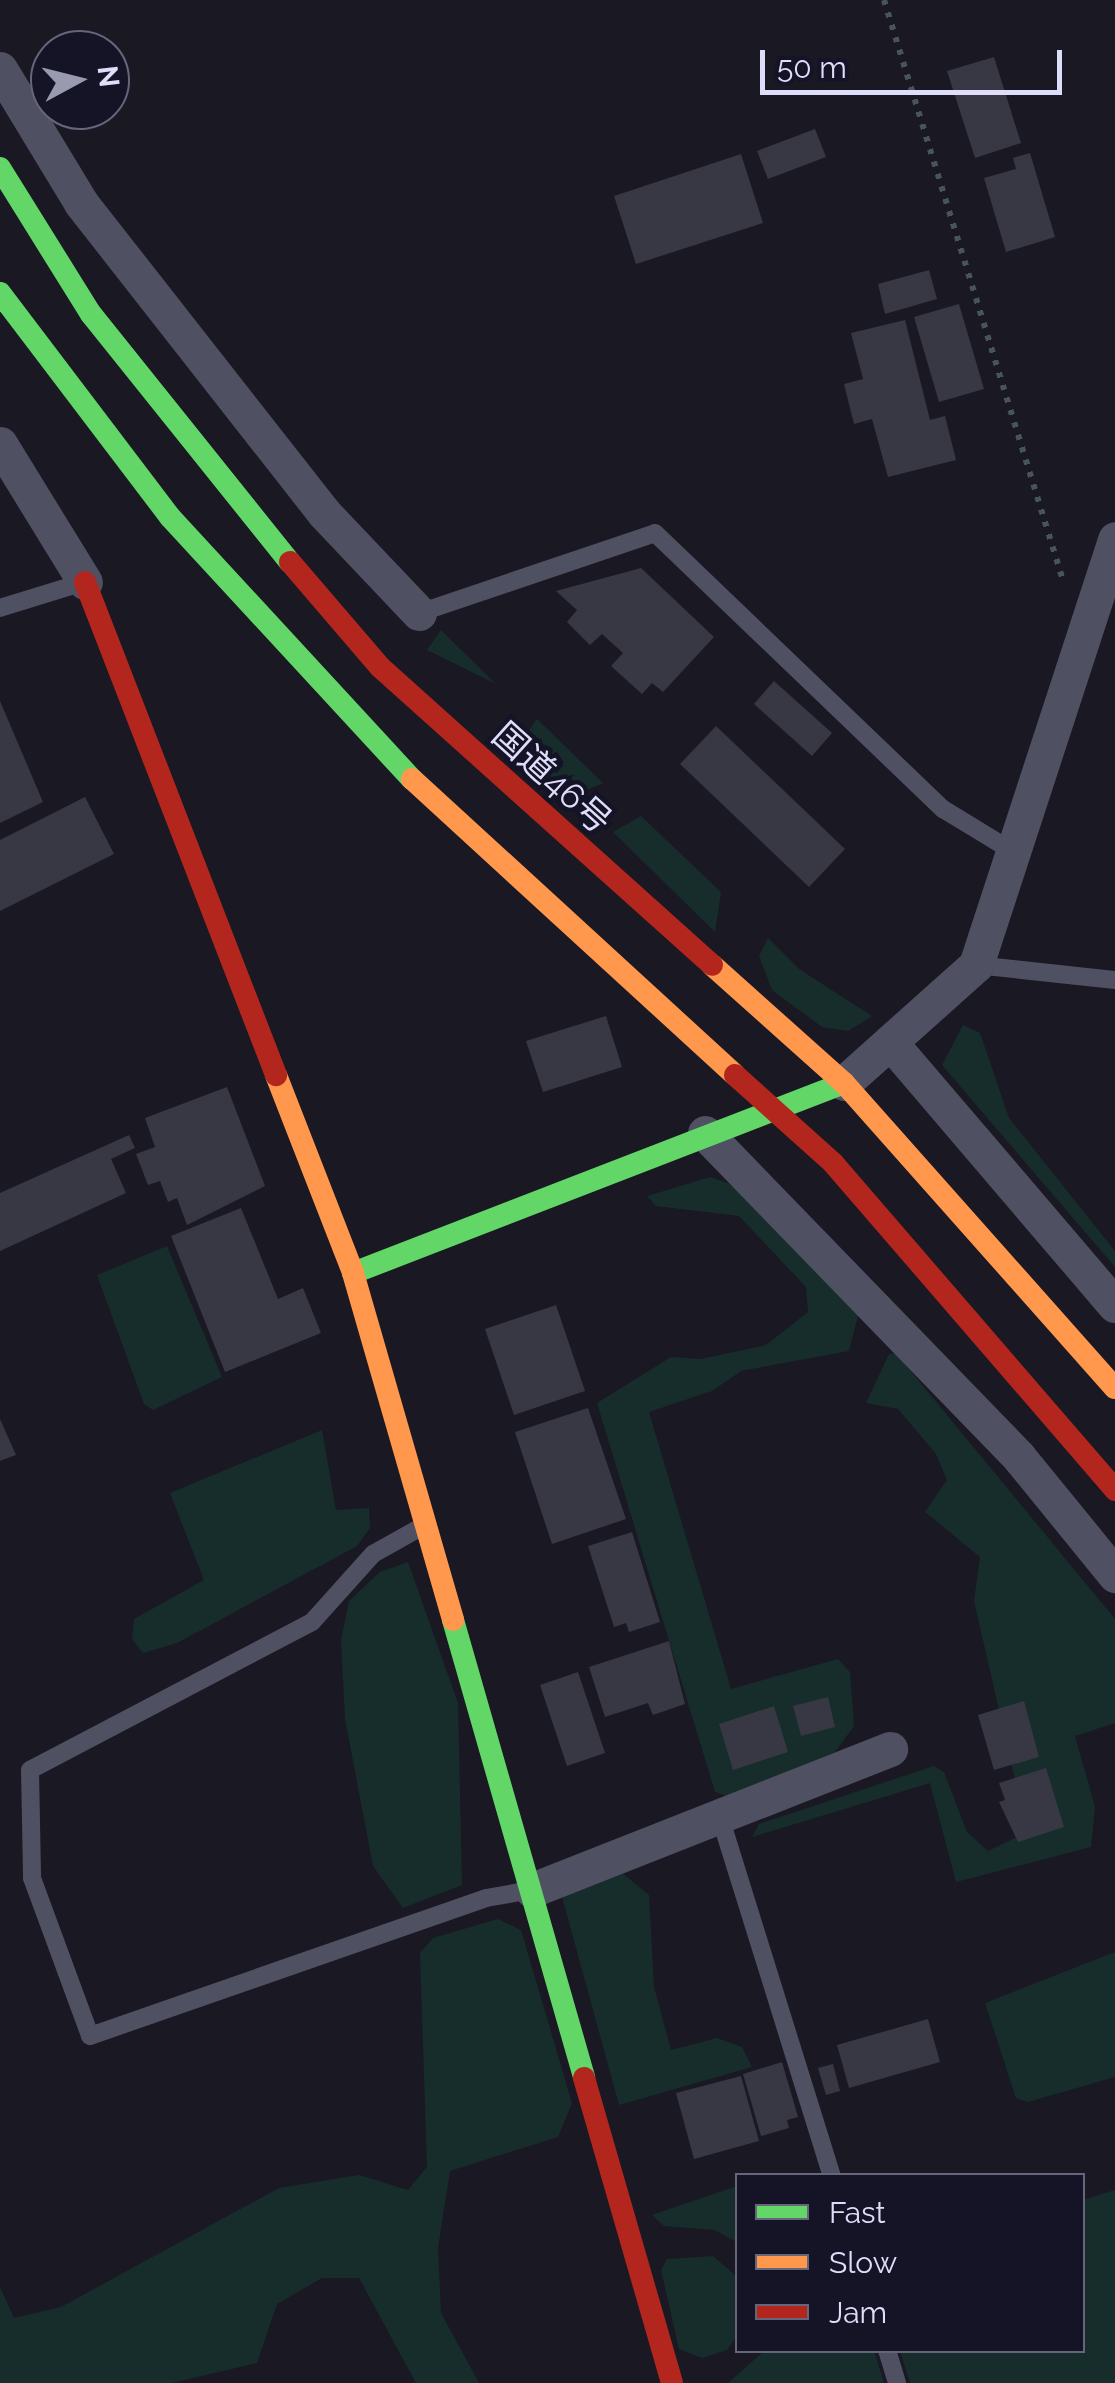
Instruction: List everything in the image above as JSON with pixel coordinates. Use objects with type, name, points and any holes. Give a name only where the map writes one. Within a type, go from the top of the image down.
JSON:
[{"type":"main road","name":"国道46号","points":[[0,168],[102,328],[216,477],[380,667],[844,1084],[1115,1388]]},
{"type":"main road","points":[[0,293],[170,517],[340,708],[623,978],[776,1105],[1001,1352],[1115,1490]]},
{"type":"main road","points":[[85,582],[353,1273],[672,2383]]},
{"type":"main road","points":[[353,1273],[776,1105],[844,1084]]},
{"type":"street","points":[[0,69],[80,203],[324,512],[419,613]]},
{"type":"street","points":[[0,444],[85,582]]},
{"type":"street","points":[[844,1084],[976,965],[1079,638],[1115,540]]},
{"type":"street","points":[[890,1042],[1115,1306]]},
{"type":"street","points":[[705,1133],[1018,1456],[1115,1575]]},
{"type":"street","points":[[532,1890],[890,1749]]},
{"type":"lane","points":[[419,613],[655,533],[943,809],[1012,852]]},
{"type":"lane","points":[[0,608],[85,582]]},
{"type":"lane","points":[[976,965],[1115,980]]},
{"type":"lane","points":[[426,1524],[373,1554],[312,1622],[30,1770],[32,1878],[90,2036],[486,1898],[532,1890]]},
{"type":"lane","points":[[720,1818],[831,2173]]},
{"type":"lane","points":[[888,2353],[897,2383]]},
{"type":"path","points":[[884,0],[1079,638]]},
{"type":"green space","points":[[441,630],[496,684],[427,650]]},
{"type":"green space","points":[[537,719],[603,783],[585,791],[560,786],[531,754],[525,736]]},
{"type":"green space","points":[[641,816],[721,892],[715,932],[613,832]]},
{"type":"green space","points":[[768,938],[799,969],[872,1016],[848,1031],[822,1027],[772,990],[759,956]]},
{"type":"green space","points":[[963,1025],[980,1033],[1009,1118],[1115,1251],[1115,1267],[942,1065]]},
{"type":"green space","points":[[710,1177],[736,1186],[859,1311],[849,1351],[741,1371],[712,1391],[649,1412],[731,1689],[838,1659],[850,1672],[854,1726],[835,1752],[729,1797],[715,1792],[597,1403],[671,1357],[701,1359],[766,1345],[808,1312],[806,1287],[739,1216],[656,1206],[647,1196]]},
{"type":"green space","points":[[167,1246],[222,1377],[153,1410],[144,1404],[97,1275]]},
{"type":"green space","points":[[896,1353],[1115,1619],[1115,1723],[1075,1736],[1095,1807],[1091,1847],[956,1882],[930,1783],[752,1837],[759,1824],[934,1766],[944,1772],[967,1832],[988,1851],[1027,1832],[974,1601],[980,1557],[925,1512],[947,1480],[936,1454],[898,1409],[866,1403],[889,1354]]},
{"type":"green space","points":[[322,1430],[336,1510],[369,1508],[370,1528],[357,1546],[177,1643],[143,1653],[132,1639],[134,1619],[204,1580],[170,1493]]},
{"type":"green space","points":[[408,1562],[458,1703],[462,1885],[403,1908],[373,1866],[345,1719],[341,1640],[349,1601],[380,1572]]},
{"type":"green space","points":[[621,1872],[649,1895],[654,1987],[671,2050],[717,2038],[742,2047],[752,2067],[619,2105],[561,1893]]},
{"type":"green space","points":[[498,1919],[521,1930],[572,2103],[558,2137],[450,2171],[438,2248],[441,2313],[479,2383],[416,2383],[359,2278],[322,2278],[277,2304],[257,2363],[172,2383],[0,2383],[0,2287],[14,2318],[61,2307],[279,2188],[359,2175],[408,2190],[427,2167],[420,1953],[433,1938]]},
{"type":"green space","points":[[1115,1952],[1115,2077],[1028,2102],[1016,2098],[985,2003]]},
{"type":"green space","points":[[735,2187],[735,2241],[714,2230],[664,2226],[652,2215]]},
{"type":"green space","points":[[1115,2190],[1115,2383],[910,2383],[901,2353],[1085,2353],[1085,2199]]},
{"type":"green space","points":[[713,2256],[735,2275],[735,2339],[727,2350],[702,2358],[679,2349],[661,2270],[667,2259]]},
{"type":"green space","points":[[762,2353],[875,2353],[884,2383],[728,2383]]},
{"type":"building","points":[[994,57],[1021,143],[975,158],[947,71]]},
{"type":"building","points":[[815,129],[826,157],[768,179],[757,151]]},
{"type":"building","points":[[1030,153],[1055,237],[1006,252],[984,178],[1016,169],[1013,158]]},
{"type":"building","points":[[741,154],[763,223],[636,264],[614,196]]},
{"type":"building","points":[[929,270],[937,299],[885,314],[878,284]]},
{"type":"building","points":[[959,304],[984,389],[939,402],[914,317]]},
{"type":"building","points":[[905,320],[930,420],[945,416],[956,460],[888,477],[872,419],[854,424],[844,384],[863,379],[851,333]]},
{"type":"building","points":[[641,568],[714,637],[663,692],[652,683],[642,694],[611,666],[623,653],[602,634],[590,645],[567,622],[577,610],[556,591]]},
{"type":"building","points":[[774,681],[832,733],[812,756],[754,704]]},
{"type":"building","points":[[0,701],[43,802],[0,823]]},
{"type":"building","points":[[716,726],[845,849],[809,887],[680,764]]},
{"type":"building","points":[[85,797],[114,854],[0,911],[0,840]]},
{"type":"building","points":[[606,1016],[622,1067],[543,1092],[526,1041]]},
{"type":"building","points":[[227,1087],[265,1186],[187,1225],[177,1198],[168,1202],[160,1181],[148,1185],[136,1154],[155,1147],[145,1118]]},
{"type":"building","points":[[129,1135],[135,1148],[111,1159],[126,1193],[0,1251],[0,1193]]},
{"type":"building","points":[[241,1208],[278,1299],[303,1288],[321,1333],[225,1372],[171,1236]]},
{"type":"building","points":[[556,1305],[585,1391],[514,1415],[485,1329]]},
{"type":"building","points":[[588,1408],[626,1519],[552,1544],[515,1432]]},
{"type":"building","points":[[0,1419],[16,1455],[0,1461]]},
{"type":"building","points":[[632,1532],[660,1622],[629,1632],[626,1623],[614,1627],[588,1546]]},
{"type":"building","points":[[669,1641],[685,1704],[653,1715],[648,1703],[605,1717],[589,1667]]},
{"type":"building","points":[[578,1672],[605,1753],[567,1766],[540,1685]]},
{"type":"building","points":[[828,1697],[835,1727],[801,1736],[793,1706]]},
{"type":"building","points":[[1024,1701],[1039,1757],[994,1770],[978,1715]]},
{"type":"building","points":[[774,1706],[788,1752],[733,1770],[719,1724]]},
{"type":"building","points":[[1046,1768],[1064,1827],[1018,1842],[999,1802],[1005,1800],[999,1783]]},
{"type":"building","points":[[928,2019],[940,2062],[849,2088],[837,2045]]},
{"type":"building","points":[[782,2062],[798,2117],[787,2120],[789,2128],[761,2136],[743,2074]]},
{"type":"building","points":[[833,2064],[840,2091],[826,2095],[818,2068]]},
{"type":"building","points":[[741,2076],[759,2141],[694,2159],[676,2093]]},
{"type":"traffic: fast","points":[[0,168],[91,314],[290,562]]},
{"type":"traffic: fast","points":[[0,293],[170,517],[412,779]]},
{"type":"traffic: fast","points":[[353,1273],[844,1083]]},
{"type":"traffic: fast","points":[[453,1620],[584,2078]]},
{"type":"traffic: slow","points":[[412,779],[735,1075]]},
{"type":"traffic: slow","points":[[712,965],[844,1083],[1115,1388]]},
{"type":"traffic: slow","points":[[276,1075],[353,1273],[453,1620]]},
{"type":"traffic: jam","points":[[290,562],[380,667],[712,965]]},
{"type":"traffic: jam","points":[[85,582],[276,1075]]},
{"type":"traffic: jam","points":[[735,1075],[833,1163],[1115,1490]]},
{"type":"traffic: jam","points":[[584,2078],[672,2383]]}]
